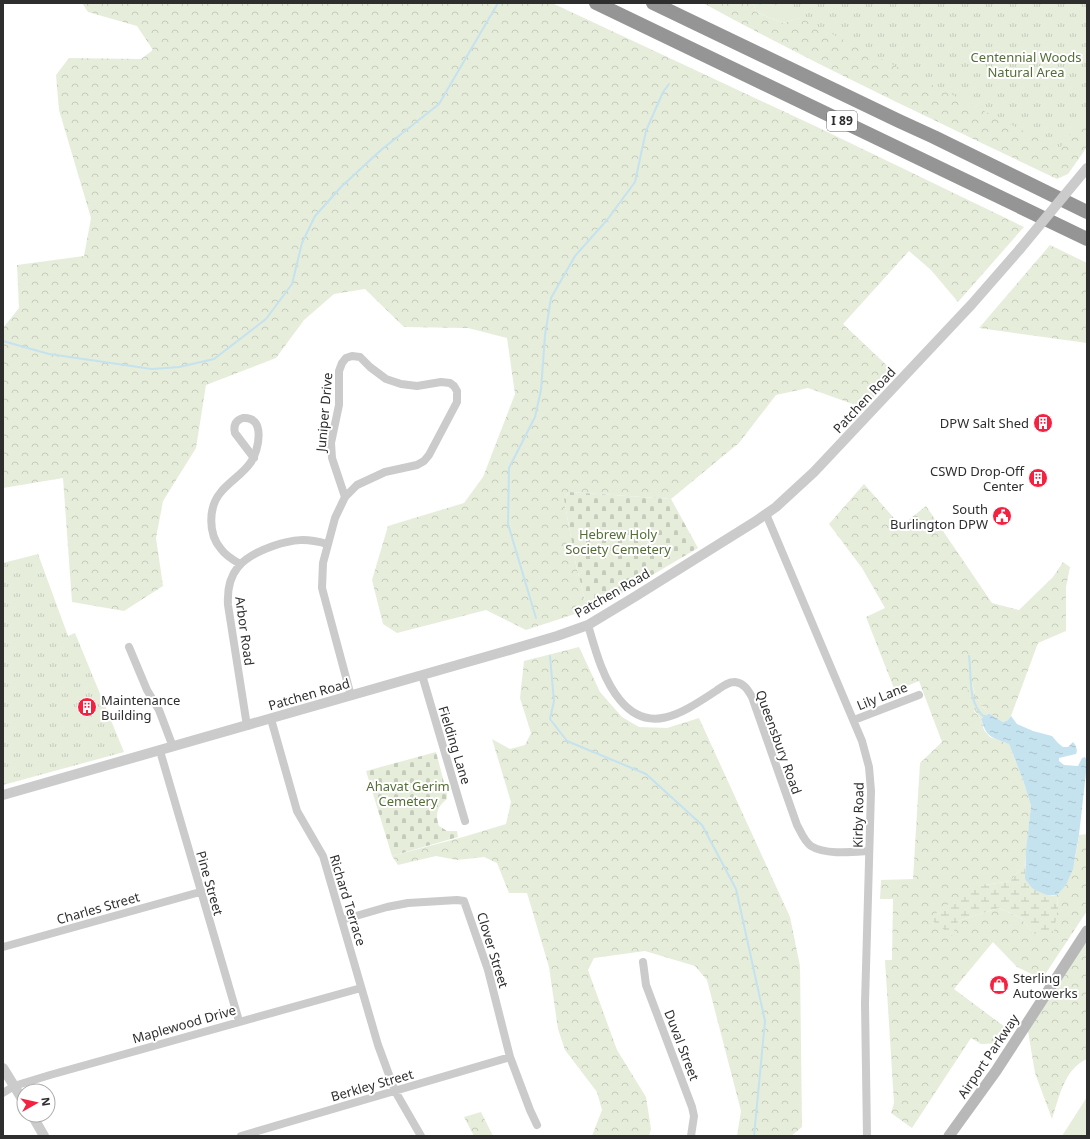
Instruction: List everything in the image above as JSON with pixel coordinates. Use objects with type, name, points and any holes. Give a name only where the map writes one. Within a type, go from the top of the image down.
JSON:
[{"type":"highway","name":"I 89","points":[[596,3],[1087,239]]},
{"type":"highway","name":"I 89","points":[[653,3],[1087,212]]},
{"type":"main road","name":"Airport Parkway","points":[[949,1136],[996,1071],[1087,931]]},
{"type":"street","name":"Patchen Road","points":[[3,796],[557,636],[588,624],[636,596],[766,514],[785,499],[814,472],[962,315],[1020,249],[1087,168]]},
{"type":"street","name":"Juniper Drive","points":[[345,497],[332,458],[331,443],[339,404],[339,371],[344,360],[352,356],[360,357],[386,379],[401,384],[422,386],[444,382],[454,386],[458,394],[458,402],[429,455],[424,461],[417,465],[391,470],[371,477],[357,485],[345,497],[327,544],[322,572],[322,588],[351,696]]},
{"type":"street","points":[[240,564],[228,557],[220,548],[212,528],[212,514],[214,503],[220,493],[244,471],[254,458],[258,442],[257,426],[251,418],[243,418],[236,423],[234,428],[235,433],[254,458]]},
{"type":"street","name":"Kirby Road","points":[[766,514],[854,720],[866,754],[871,780],[865,1003],[867,1136]]},
{"type":"street","name":"Arbor Road","points":[[247,726],[228,597],[230,581],[233,574],[240,564],[254,553],[287,542],[310,539],[327,544]]},
{"type":"street","name":"Queensbury Road","points":[[588,624],[600,663],[612,688],[623,704],[639,716],[654,719],[672,716],[696,704],[728,683],[735,682],[743,685],[748,690],[752,698],[797,825],[806,841],[811,846],[824,851],[869,851]]},
{"type":"street","points":[[129,648],[147,690],[159,710],[173,747]]},
{"type":"street","name":"Fielding Lane","points":[[422,675],[465,821]]},
{"type":"street","name":"Lily Lane","points":[[854,720],[919,695]]},
{"type":"street","name":"Richard Terrace","points":[[271,719],[297,811],[324,856],[378,1045],[395,1091],[421,1136]]},
{"type":"street","name":"Pine Street","points":[[160,751],[239,1022]]},
{"type":"street","name":"Charles Street","points":[[3,947],[200,892]]},
{"type":"street","name":"Clover Street","points":[[342,920],[387,907],[408,903],[457,900],[464,901],[488,970],[510,1057],[537,1125]]},
{"type":"street","name":"Duval Street","points":[[643,962],[646,985],[692,1107],[694,1116],[691,1136]]},
{"type":"street","name":"Maplewood Drive","points":[[3,1093],[14,1086],[362,988]]},
{"type":"street","name":"Berkley Street","points":[[241,1136],[510,1057]]},
{"type":"street","points":[[3,1068],[16,1089]]},
{"type":"street","points":[[37,1123],[44,1136]]},
{"type":"green space","points":[[82,3],[552,3],[815,126],[1024,227],[958,302],[931,270],[909,251],[843,324],[895,373],[864,408],[808,388],[776,395],[739,443],[671,499],[569,492],[564,499],[576,565],[587,608],[575,614],[526,630],[486,610],[397,633],[383,624],[372,580],[388,526],[464,503],[483,477],[515,394],[507,338],[468,328],[404,327],[365,289],[334,294],[304,320],[276,358],[206,385],[196,448],[163,501],[156,538],[163,586],[124,611],[72,602],[63,478],[3,488],[3,328],[19,308],[17,265],[84,256],[91,218],[59,110],[56,75],[69,58],[141,59],[153,50],[137,26],[88,12]]},
{"type":"green space","points":[[703,3],[753,3],[756,12],[783,23],[807,16],[1087,57],[1087,147],[1068,174],[1057,179],[834,71]]},
{"type":"green space","points":[[753,3],[815,3],[807,16],[783,23],[756,12]]},
{"type":"green space","name":"Centennial Woods Natural Area","points":[[771,3],[1087,3],[1087,112],[1059,149]]},
{"type":"green space","points":[[1050,245],[1087,263],[1087,343],[979,328]]},
{"type":"green space","points":[[864,484],[901,526],[926,506],[992,603],[1019,610],[1053,577],[1063,562],[1070,567],[1066,587],[1066,631],[1038,643],[1011,716],[1008,720],[1003,722],[988,714],[976,697],[972,684],[974,711],[981,719],[984,730],[990,737],[1009,744],[1031,806],[1025,864],[1010,881],[979,886],[958,921],[999,908],[1021,918],[1033,934],[1058,907],[1057,895],[1067,881],[1073,867],[1079,835],[1087,834],[1087,911],[1042,979],[1017,967],[993,942],[954,989],[1009,1030],[1001,1043],[981,1044],[971,1038],[912,1128],[891,1113],[894,1103],[885,960],[892,960],[893,899],[880,899],[881,880],[913,879],[920,763],[942,742],[919,681],[895,691],[866,617],[885,608],[862,568],[829,524]]},
{"type":"green space","name":"Hebrew Holy Society Cemetery","points":[[569,492],[671,499],[698,548],[620,594],[587,608],[576,565],[564,499]]},
{"type":"green space","points":[[38,554],[68,636],[75,633],[124,752],[3,785],[3,563]]},
{"type":"green space","points":[[579,647],[600,692],[622,717],[639,727],[667,728],[699,718],[790,917],[800,966],[802,1127],[791,1136],[737,1136],[741,1111],[707,980],[695,966],[645,951],[594,958],[588,970],[617,1050],[646,1097],[651,1129],[649,1136],[592,1136],[602,1110],[597,1092],[565,1050],[558,1029],[549,967],[527,893],[509,893],[497,863],[484,857],[457,860],[436,856],[398,865],[392,856],[506,824],[511,802],[492,739],[510,749],[525,745],[531,733],[520,698],[524,661]]},
{"type":"green space","points":[[969,682],[972,685],[976,697],[988,714],[981,719],[970,700],[967,687]]},
{"type":"green space","name":"Ahavat Gerim Cemetery","points":[[436,752],[447,794],[447,799],[439,808],[437,814],[439,826],[447,831],[457,831],[458,837],[392,856],[366,771]]},
{"type":"green space","points":[[1025,864],[1028,883],[1034,889],[1047,894],[1057,895],[1058,907],[1054,931],[1033,934],[1021,918],[999,908],[958,921],[952,936],[929,918],[951,902],[979,886],[1010,881]]},
{"type":"green space","points":[[1087,939],[1087,1059],[1079,1064],[1068,1077],[1060,1093],[1052,1119],[1035,1073],[1028,1031]]},
{"type":"green space","points":[[1087,1097],[1087,1136],[1062,1136]]},
{"type":"green space","points":[[481,1112],[493,1136],[474,1136],[464,1117]]},
{"type":"water","points":[[988,714],[1003,722],[1008,720],[1011,716],[1017,724],[1033,731],[1052,736],[1063,747],[1068,747],[1073,742],[1077,751],[1076,754],[1059,758],[1059,761],[1064,765],[1078,766],[1082,758],[1085,757],[1086,759],[1087,764],[1079,835],[1073,869],[1066,885],[1057,895],[1047,895],[1037,891],[1032,888],[1025,879],[1026,850],[1031,806],[1009,744],[990,736],[985,730],[981,719]]},
{"type":"waterway","points":[[3,341],[49,354],[152,369],[179,367],[214,359],[266,319],[292,284],[302,243],[315,216],[341,187],[381,150],[439,104],[498,3]]},
{"type":"waterway","points":[[536,618],[508,524],[509,468],[535,417],[541,390],[545,335],[551,298],[575,256],[607,220],[635,182],[646,131],[663,92],[669,84]]},
{"type":"waterway","points":[[550,656],[554,701],[550,719],[567,741],[646,774],[702,825],[736,889],[765,1021],[754,1136]]},
{"type":"waterway","points":[[969,656],[971,688],[975,704],[984,717]]},
{"type":"place","name":"DPW Salt Shed","points":[[1043,423]]},
{"type":"place","name":"CSWD Drop-Off Center","points":[[1038,478]]},
{"type":"place","name":"South Burlington DPW","points":[[1002,516]]},
{"type":"place","name":"Maintenance Building","points":[[87,707]]},
{"type":"place","name":"Sterling Autowerks","points":[[999,985]]}]
